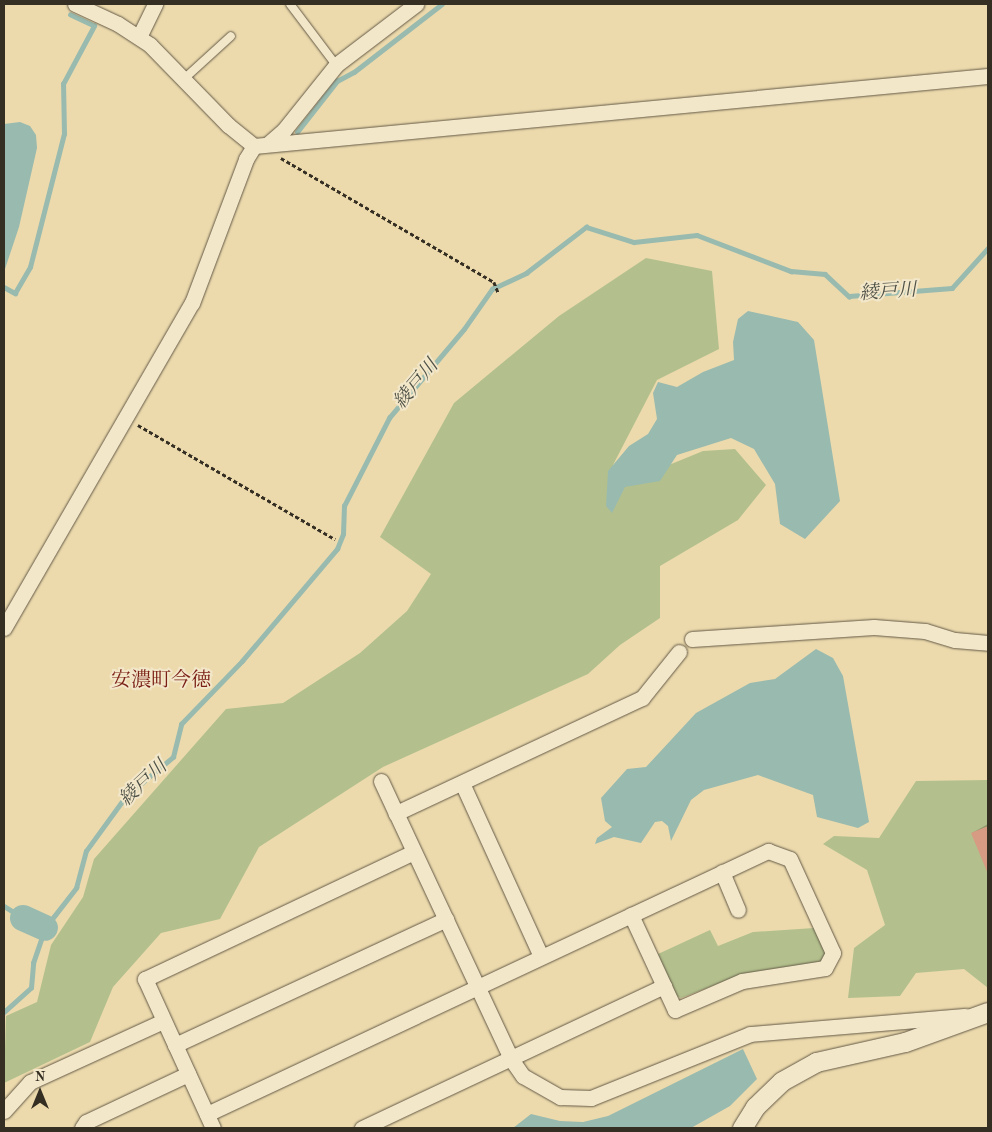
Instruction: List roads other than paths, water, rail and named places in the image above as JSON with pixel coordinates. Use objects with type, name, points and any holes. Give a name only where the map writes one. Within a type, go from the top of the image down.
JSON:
[{"type":"street","points":[[75,4],[139,37],[184,78],[228,125],[261,145],[988,76]]},
{"type":"street","points":[[139,37],[155,4]]},
{"type":"street","points":[[4,628],[192,303],[246,159],[261,145],[284,130],[336,65],[416,4]]},
{"type":"street","points":[[692,639],[874,627],[925,631],[955,640],[988,643]]},
{"type":"street","points":[[396,812],[642,698],[679,652]]},
{"type":"street","points":[[381,781],[511,1058],[523,1076],[547,1093],[570,1099],[591,1098],[750,1034],[982,1014]]},
{"type":"street","points":[[462,783],[541,956]]},
{"type":"street","points":[[207,1114],[541,956],[768,851],[790,859],[833,953],[825,968],[742,981],[675,1010],[631,915]]},
{"type":"street","points":[[213,1128],[145,979],[414,852]]},
{"type":"street","points":[[722,872],[738,910]]},
{"type":"street","points":[[175,1045],[446,918]]},
{"type":"street","points":[[362,1128],[664,986]]},
{"type":"street","points":[[739,1126],[782,1081],[816,1062],[906,1042],[982,1014]]},
{"type":"street","points":[[4,1111],[30,1082],[163,1021]]},
{"type":"street","points":[[82,1128],[86,1122],[188,1074]]},
{"type":"lane","points":[[290,4],[336,65]]},
{"type":"lane","points":[[184,78],[231,36]]},
{"type":"water","points":[[20,122],[30,126],[36,135],[37,148],[19,227],[4,272],[4,124]]},
{"type":"water","points":[[748,311],[798,322],[814,340],[840,501],[805,539],[780,524],[775,484],[754,449],[731,438],[677,455],[660,481],[625,487],[612,513],[606,506],[608,471],[629,446],[648,434],[657,419],[653,393],[658,382],[677,387],[703,372],[734,360],[733,342],[738,319]]},
{"type":"water","points":[[816,649],[833,658],[843,676],[869,822],[858,828],[817,817],[813,795],[758,775],[704,790],[691,800],[671,841],[668,826],[662,821],[655,822],[641,843],[614,837],[595,844],[597,838],[612,827],[605,821],[601,798],[627,769],[646,767],[696,713],[750,683],[775,679]]},
{"type":"water","points":[[743,1049],[757,1079],[730,1106],[691,1128],[513,1128],[531,1114],[560,1121],[583,1122],[608,1116]]},
{"type":"waterway","points":[[297,132],[337,81],[354,72],[442,4]]},
{"type":"waterway","points":[[4,287],[15,293],[30,267],[64,134],[63,84],[94,26],[70,15]]},
{"type":"waterway","name":"綾戸川","points":[[4,1012],[31,988],[33,963],[45,928],[76,888],[86,851],[126,796],[173,757],[181,724],[242,661],[337,549],[343,534],[344,506],[389,418],[464,329],[492,289],[526,273],[586,227],[634,242],[697,235],[791,271],[825,274],[849,296],[952,288],[988,248]]},
{"type":"waterway","points":[[4,906],[23,918]]},
{"type":"waterway","name":"綾戸川","points":[[23,918],[45,928]]},
{"type":"district","name":"安濃町今徳","points":[[161,681]]}]
